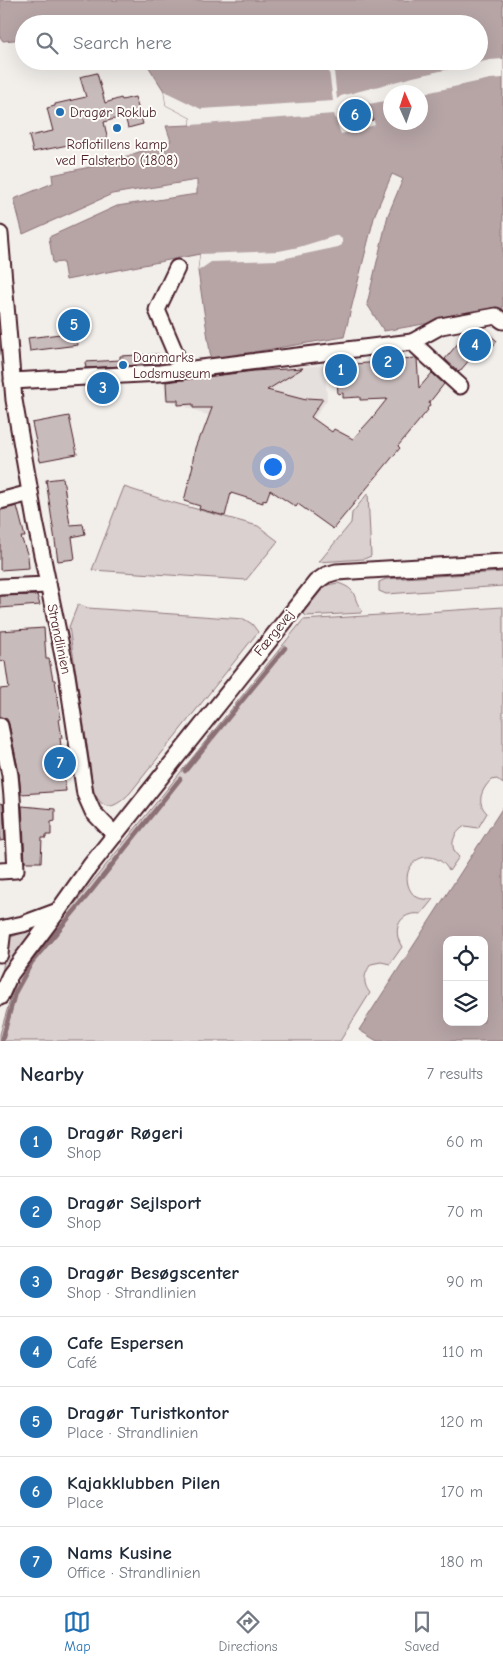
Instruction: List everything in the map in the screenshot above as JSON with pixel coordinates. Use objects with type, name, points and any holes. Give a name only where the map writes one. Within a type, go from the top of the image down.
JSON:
[{"type":"street","name":"Strandlinien","points":[[1,241],[5,342],[12,381],[7,402],[30,493],[67,675],[85,794],[93,812],[115,835]]},
{"type":"street","points":[[177,268],[157,310],[183,371]]},
{"type":"street","points":[[12,381],[183,371],[412,342],[441,326],[496,316],[503,321]]},
{"type":"street","points":[[412,342],[460,386]]},
{"type":"street","points":[[0,501],[30,493]]},
{"type":"street","name":"Færgevej","points":[[115,835],[171,762],[322,577],[336,572],[503,562]]},
{"type":"street","points":[[0,586],[48,585]]},
{"type":"street","points":[[0,726],[16,870],[0,871]]},
{"type":"street","points":[[0,997],[10,975],[115,835]]},
{"type":"street","points":[[0,954],[2,929],[23,924],[58,911]]},
{"type":"shaded area","points":[[0,0],[503,0],[503,310],[384,331],[367,304],[388,215],[403,179],[392,174],[375,214],[344,337],[211,359],[198,271],[200,254],[66,280],[63,262],[53,263],[49,237],[117,206],[197,194],[197,180],[112,194],[23,234],[14,199],[53,183],[52,175],[104,164],[171,141],[166,126],[191,125],[191,118],[166,105],[164,91],[151,70],[488,70],[488,15],[15,15],[15,40],[3,41],[0,37]]},
{"type":"shaded area","points":[[325,365],[327,400],[304,433],[210,416],[165,399],[164,377]]},
{"type":"shaded area","points":[[124,487],[258,526],[278,541],[246,580],[92,570]]},
{"type":"shaded area","points":[[368,493],[371,556],[364,559],[319,562],[351,523],[352,513]]},
{"type":"shaded area","points":[[503,572],[503,586],[386,594],[379,591],[379,582],[386,579]]},
{"type":"shaded area","points":[[338,583],[352,591],[362,610],[361,613],[306,616],[303,613],[324,587]]},
{"type":"shaded area","points":[[78,604],[88,608],[244,619],[252,624],[258,632],[130,793],[120,802],[110,806],[102,803],[94,792],[69,627]]},
{"type":"shaded area","points":[[503,607],[503,784],[497,779],[491,780],[482,792],[481,801],[487,813],[478,828],[465,826],[457,832],[453,845],[459,857],[449,871],[442,862],[431,857],[420,858],[411,866],[407,878],[411,891],[419,898],[433,899],[421,914],[408,915],[399,923],[397,934],[402,947],[390,964],[381,962],[371,964],[365,978],[366,986],[370,993],[340,1041],[0,1041],[0,1034],[15,983],[28,962],[303,620]]},
{"type":"shaded area","points":[[503,807],[503,1041],[377,1041],[359,1030]]},
{"type":"shaded area","points":[[37,927],[2,977],[6,939]]},
{"type":"pier","points":[[503,59],[503,78],[428,92],[428,85],[383,85],[383,101],[369,104],[375,125],[341,134],[334,114],[191,125],[191,118],[166,105],[164,91],[201,109],[333,101],[329,70],[334,70],[337,99],[341,96],[413,77],[445,70],[488,70],[488,60]]},
{"type":"pier","points":[[335,236],[342,239],[342,245],[338,247],[277,260],[211,262],[198,271],[200,254],[279,251]]},
{"type":"building","points":[[97,73],[105,103],[121,98],[122,100],[135,97],[143,124],[128,128],[125,116],[104,122],[108,141],[74,149],[73,144],[33,152],[29,136],[53,131],[47,108],[55,106],[55,104],[86,97],[80,77]]},
{"type":"building","points":[[369,104],[373,120],[351,126],[347,109]]},
{"type":"building","points":[[482,328],[497,341],[485,356],[478,350],[459,372],[445,359],[469,330]]},
{"type":"building","points":[[76,332],[78,345],[30,351],[28,338]]},
{"type":"building","name":"Danmarks Lodsmuseum","points":[[159,354],[160,364],[86,368],[85,362],[120,360],[120,356]]},
{"type":"building","points":[[416,358],[419,388],[432,373],[444,384],[429,403],[428,410],[398,446],[400,448],[333,529],[298,504],[296,507],[270,490],[266,501],[263,500],[263,503],[231,493],[225,516],[199,509],[200,506],[184,501],[195,448],[212,408],[193,408],[193,404],[178,405],[178,400],[167,400],[166,382],[254,371],[303,368],[267,390],[306,400],[306,398],[323,399],[311,417],[332,432],[334,429],[353,439],[387,399],[360,400],[360,397],[343,398],[343,393],[338,394],[336,365]]},
{"type":"building","points":[[116,385],[117,394],[91,397],[90,386]]},
{"type":"building","points":[[69,416],[77,454],[40,461],[32,423]]},
{"type":"building","points":[[63,478],[70,525],[83,524],[85,534],[72,537],[75,559],[58,561],[46,480]]},
{"type":"building","points":[[17,506],[25,537],[21,537],[28,556],[29,568],[0,570],[0,510]]},
{"type":"building","points":[[37,595],[40,605],[0,608],[0,596]]},
{"type":"building","points":[[44,628],[46,659],[49,659],[53,680],[55,680],[61,719],[59,719],[62,738],[60,738],[66,791],[21,794],[19,773],[9,724],[7,719],[0,717],[0,689],[9,688],[5,661],[0,662],[0,631]]},
{"type":"building","points":[[0,803],[3,804],[5,840],[0,841]]},
{"type":"building","points":[[22,806],[55,809],[55,821],[51,822],[51,835],[46,835],[46,838],[42,838],[41,862],[25,862]]},
{"type":"waterway","points":[[185,771],[285,648]]},
{"type":"waterway","points":[[2,1041],[15,993],[32,962],[180,779]]},
{"type":"place","name":"Dragør Roklub","points":[[60,112]]},
{"type":"place","name":"Kajakklubben Pilen","points":[[355,115]]},
{"type":"place","name":"Roflotillens kamp ved Falsterbo (1808)","points":[[117,128]]},
{"type":"place","name":"Dragør Turistkontor","points":[[74,325]]},
{"type":"place","name":"Cafe Espersen","points":[[475,345]]},
{"type":"place","name":"Dragør Sejlsport","points":[[388,362]]},
{"type":"place","name":"Danmarks Lodsmuseum","points":[[123,365]]},
{"type":"place","name":"Dragør Røgeri","points":[[341,370]]},
{"type":"place","name":"Dragør Besøgscenter","points":[[103,388]]},
{"type":"place","name":"Nams Kusine","points":[[60,763]]}]
